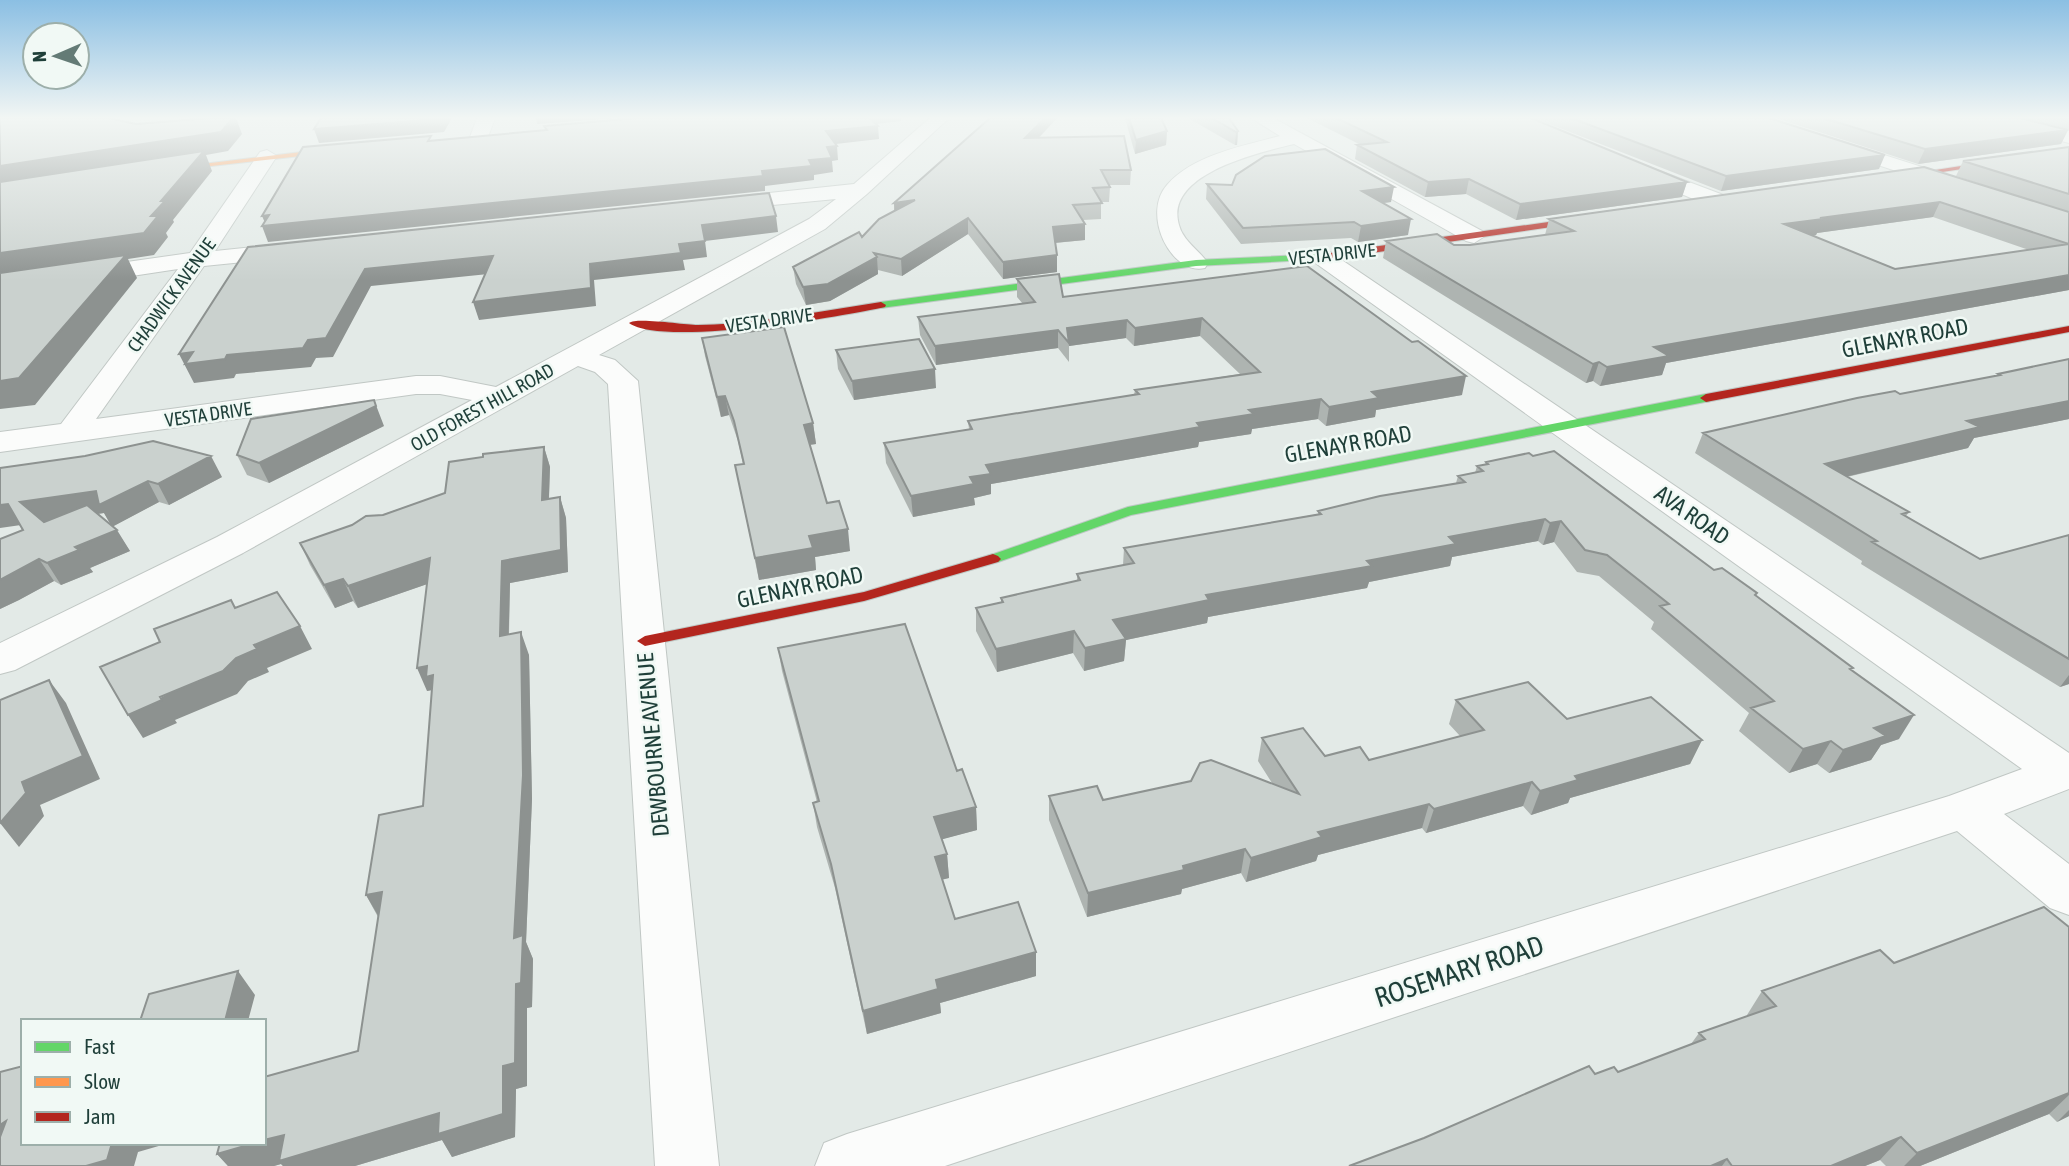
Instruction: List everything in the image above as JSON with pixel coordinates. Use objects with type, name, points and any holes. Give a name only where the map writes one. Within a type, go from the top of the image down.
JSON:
[{"type":"street","points":[[137,173],[141,172]]},
{"type":"street","name":"CHADWICK AVENUE","points":[[71,432],[256,172]]},
{"type":"street","name":"OLD FOREST HILL ROAD","points":[[0,660],[230,545],[817,223],[880,172]]},
{"type":"street","points":[[1195,172],[1175,186],[1164,211],[1167,224],[1196,263]]},
{"type":"street","points":[[1359,172],[1474,236]]},
{"type":"street","points":[[1651,172],[1725,200]]},
{"type":"street","points":[[1867,181],[1918,172]]},
{"type":"street","points":[[1921,172],[1978,192]]},
{"type":"street","points":[[701,206],[860,190]]},
{"type":"street","points":[[1691,205],[1725,200]]},
{"type":"street","name":"VESTA DRIVE","points":[[635,323],[664,329],[701,329],[1196,263],[1322,257],[1609,216]]},
{"type":"street","points":[[0,288],[196,260],[319,247]]},
{"type":"street","name":"AVA ROAD","points":[[1322,257],[2065,772]]},
{"type":"street","name":"GLENAYR ROAD","points":[[645,641],[852,601],[939,578],[1128,511],[1246,486],[2069,329]]},
{"type":"street","name":"DEWBOURNE AVENUE","points":[[574,356],[606,366],[624,381],[687,1166]]},
{"type":"street","name":"VESTA DRIVE","points":[[0,442],[416,385],[440,385],[499,397]]},
{"type":"street","name":"ROSEMARY ROAD","points":[[846,1166],[1964,810],[2065,772]]},
{"type":"street","points":[[1964,810],[2069,893]]},
{"type":"building","points":[[63,172],[186,172],[161,201],[165,201],[151,216],[158,216],[144,233],[0,253],[0,182]]},
{"type":"building","points":[[288,172],[762,172],[763,176],[262,226],[269,215],[262,216]]},
{"type":"building","points":[[929,172],[1102,172],[1110,187],[1093,188],[1102,203],[1073,205],[1085,224],[1053,227],[1057,255],[1003,262],[968,218],[901,259],[874,253],[877,257],[828,284],[803,287],[793,267],[859,232],[862,237],[879,219],[915,200],[894,203]]},
{"type":"building","points":[[1240,172],[1368,172],[1394,187],[1362,191],[1411,219],[1361,226],[1354,222],[1243,228],[1207,184],[1232,185]]},
{"type":"building","points":[[1410,172],[1664,172],[1687,182],[1520,204],[1469,179],[1428,182]]},
{"type":"building","points":[[1716,172],[1753,172],[1726,176]]},
{"type":"building","points":[[1885,172],[1941,172],[2069,212],[2069,244],[2069,275],[1654,347],[1669,356],[1607,367],[1599,362],[1593,364],[1386,241],[1437,234],[1454,245],[1470,245],[1574,231],[1549,219]],"holes":[[[1940,202],[2069,244],[1895,269],[1784,224]]]},
{"type":"building","points":[[2000,172],[2069,172],[2069,194]]},
{"type":"building","points":[[769,193],[776,216],[702,225],[705,241],[679,244],[681,253],[590,264],[591,288],[473,302],[493,256],[365,269],[326,338],[308,340],[303,348],[227,355],[225,359],[185,364],[193,352],[179,354],[248,247]]},
{"type":"building","points":[[126,255],[19,378],[0,381],[0,273]]},
{"type":"building","points":[[1307,266],[1412,342],[1418,341],[1466,376],[1372,392],[1379,398],[1329,407],[1321,399],[1249,410],[1254,414],[1197,423],[1200,427],[986,465],[991,474],[970,477],[974,484],[911,496],[884,443],[972,429],[968,421],[1139,394],[1135,390],[1260,372],[1202,318],[1135,328],[1127,320],[1067,328],[1069,343],[1058,330],[935,346],[918,317],[1035,302],[1017,279],[1059,274],[1063,297]]},
{"type":"building","points":[[784,327],[813,423],[804,425],[827,503],[839,501],[848,529],[809,536],[813,548],[755,558],[735,465],[744,464],[734,421],[725,396],[717,397],[702,338]]},
{"type":"building","points":[[919,339],[935,369],[852,381],[836,350]]},
{"type":"building","points":[[2069,359],[2069,401],[1967,421],[1980,427],[1825,464],[1909,512],[1902,514],[1980,559],[2069,535],[2069,659],[1872,542],[1877,541],[1703,433],[1857,398],[1895,391],[1900,394]]},
{"type":"building","points":[[374,400],[376,406],[259,463],[237,455],[251,419]]},
{"type":"building","points":[[153,441],[211,456],[158,484],[148,481],[99,505],[96,491],[20,502],[44,522],[87,505],[117,530],[75,547],[79,550],[47,563],[39,559],[0,580],[0,539],[23,530],[8,504],[0,505],[0,468],[85,456]]},
{"type":"building","points":[[544,447],[542,500],[560,497],[561,550],[502,561],[500,636],[521,632],[523,775],[514,938],[523,935],[521,983],[516,984],[515,1063],[503,1066],[503,1114],[438,1134],[439,1113],[279,1161],[284,1135],[266,1140],[266,1076],[358,1051],[382,892],[366,895],[379,815],[423,806],[433,675],[426,677],[427,666],[417,668],[430,558],[348,586],[343,579],[324,585],[300,543],[352,525],[366,516],[383,515],[445,493],[449,462],[483,457],[483,454]]},
{"type":"building","points":[[1554,451],[1714,570],[1722,568],[1757,593],[1755,595],[1853,668],[1850,669],[1914,715],[1874,728],[1886,736],[1843,750],[1831,741],[1803,749],[1751,708],[1774,701],[1660,606],[1669,604],[1607,555],[1585,550],[1561,521],[1550,523],[1545,519],[1449,537],[1456,544],[1367,561],[1372,566],[1206,595],[1209,600],[1113,620],[1126,639],[1085,648],[1074,631],[996,649],[976,608],[1003,602],[1001,598],[1080,580],[1077,574],[1134,563],[1124,548],[1321,514],[1318,511],[1380,496],[1465,482],[1458,476],[1483,471],[1477,466],[1488,464],[1486,462]]},
{"type":"building","points":[[277,592],[300,626],[254,645],[257,649],[236,658],[223,671],[160,697],[162,700],[128,715],[100,667],[160,642],[154,629],[231,600],[235,608]]},
{"type":"building","points":[[905,624],[957,771],[962,769],[976,807],[934,817],[947,854],[935,857],[955,919],[1018,902],[1036,952],[936,980],[938,989],[863,1011],[831,864],[813,803],[819,801],[778,648]]},
{"type":"building","points":[[49,680],[83,756],[22,782],[26,793],[0,823],[0,700]]},
{"type":"building","points":[[1528,682],[1567,719],[1651,697],[1702,740],[1575,776],[1578,780],[1540,791],[1532,782],[1434,809],[1429,804],[1318,832],[1322,837],[1251,858],[1245,849],[1183,866],[1184,870],[1088,893],[1049,796],[1097,786],[1103,800],[1191,781],[1200,763],[1211,760],[1299,794],[1262,738],[1303,728],[1325,756],[1360,747],[1369,760],[1484,730],[1456,700]]},
{"type":"building","points":[[2044,907],[2069,927],[2069,1093],[1917,1153],[1901,1137],[1831,1166],[1732,1166],[1727,1159],[1711,1166],[1349,1166],[1424,1138],[1589,1066],[1595,1074],[1614,1067],[1618,1072],[1705,1039],[1699,1033],[1776,1006],[1762,991],[1880,950],[1894,963]]},
{"type":"building","points":[[238,971],[226,1019],[141,1019],[149,994]]},
{"type":"building","points":[[21,1067],[21,1145],[111,1145],[107,1160],[86,1166],[0,1166],[0,1137],[6,1121],[0,1125],[0,1072]]},
{"type":"building","points":[[219,1145],[248,1145],[217,1154]]},
{"type":"traffic: fast","points":[[881,305],[1196,263],[1323,257]]},
{"type":"traffic: fast","points":[[993,559],[1128,511],[1706,398]]},
{"type":"traffic: jam","points":[[1882,179],[1926,172]]},
{"type":"traffic: jam","points":[[1323,257],[1597,218]]},
{"type":"traffic: jam","points":[[634,323],[664,327],[726,327],[881,305]]},
{"type":"traffic: jam","points":[[1706,398],[2069,329]]},
{"type":"traffic: jam","points":[[645,641],[864,596],[993,559]]}]
